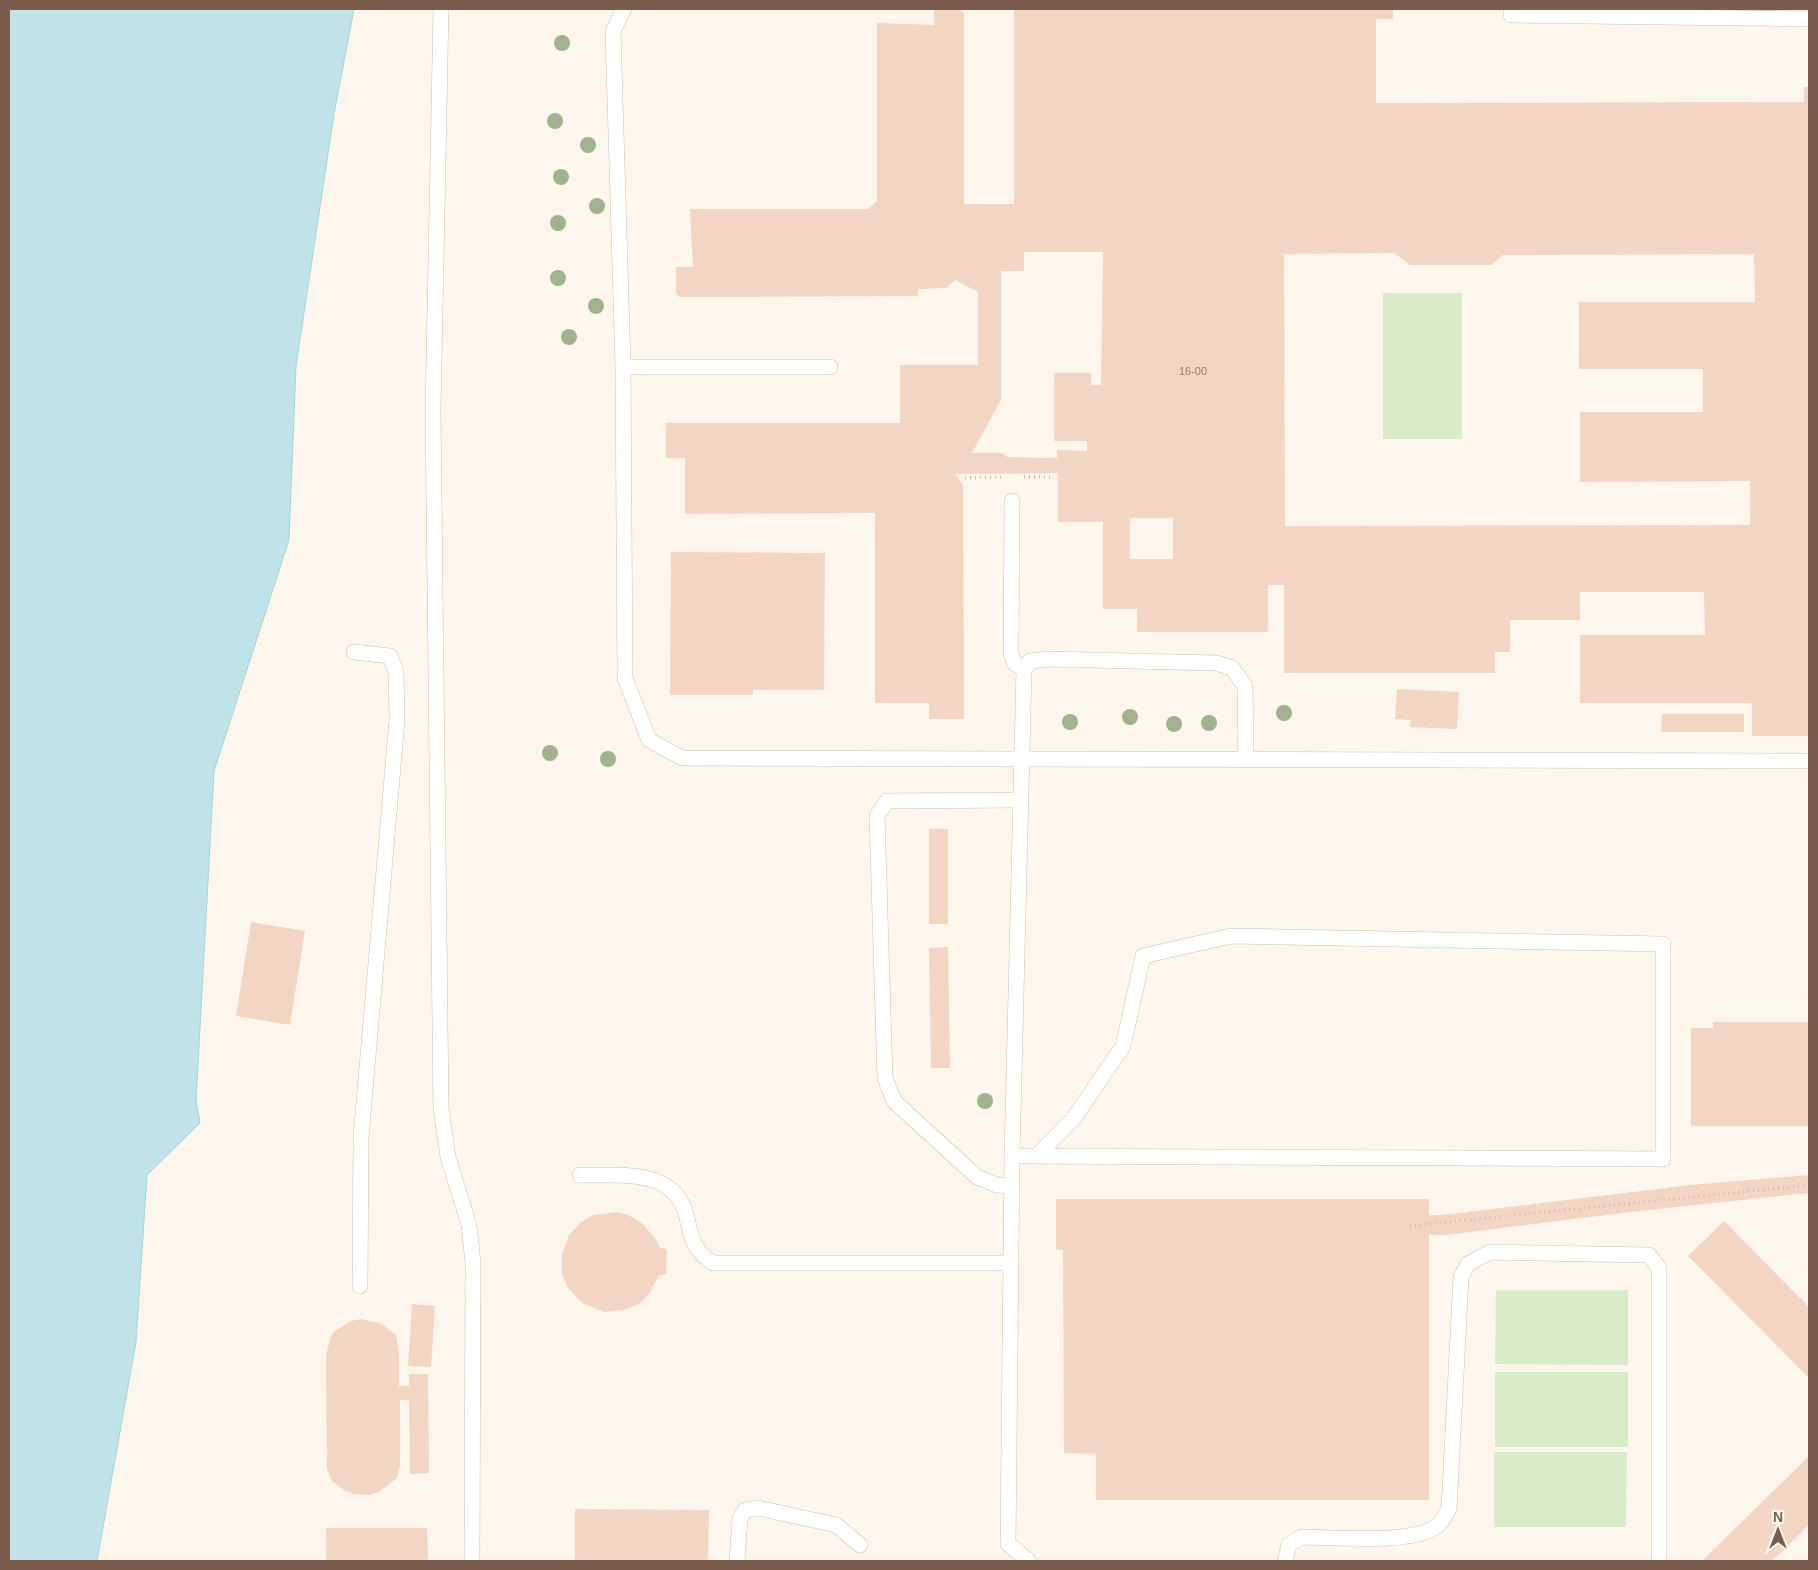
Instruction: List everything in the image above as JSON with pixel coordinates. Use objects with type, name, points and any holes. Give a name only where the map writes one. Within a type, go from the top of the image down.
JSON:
[{"type":"lane","points":[[442,9],[433,412],[441,1109],[448,1156],[469,1224],[473,1263],[472,1561]]},
{"type":"lane","points":[[624,9],[613,31],[623,367],[625,678],[649,740],[682,758],[1809,761]]},
{"type":"lane","points":[[1511,9],[1511,15],[1809,19]]},
{"type":"lane","points":[[623,367],[830,367]]},
{"type":"lane","points":[[1012,500],[1011,654],[1015,664],[1024,670]]},
{"type":"lane","points":[[354,652],[390,656],[396,672],[396,730],[361,1137],[360,1286]]},
{"type":"lane","points":[[1029,1561],[1008,1544],[1012,1156],[1024,670],[1030,661],[1048,659],[1216,663],[1232,668],[1245,686],[1246,759]]},
{"type":"lane","points":[[1012,1186],[997,1184],[977,1176],[894,1101],[885,1078],[877,816],[887,801],[1021,800]]},
{"type":"lane","points":[[1012,1156],[1663,1159],[1663,944],[1231,936],[1143,956],[1123,1046],[1074,1118],[1038,1156]]},
{"type":"lane","points":[[580,1175],[642,1176],[662,1182],[685,1207],[690,1231],[699,1254],[713,1263],[1011,1263]]},
{"type":"lane","points":[[1286,1561],[1289,1545],[1302,1537],[1402,1537],[1424,1533],[1438,1525],[1449,1509],[1461,1277],[1468,1264],[1490,1252],[1649,1255],[1659,1268],[1659,1561]]},
{"type":"lane","points":[[737,1561],[740,1519],[745,1510],[758,1508],[836,1525],[860,1545]]},
{"type":"path","points":[[1410,1226],[1809,1185]]},
{"type":"green space","points":[[1383,293],[1462,293],[1462,439],[1383,439]]},
{"type":"green space","points":[[1496,1290],[1628,1290],[1628,1365],[1495,1364]]},
{"type":"green space","points":[[1495,1372],[1628,1372],[1628,1447],[1495,1447]]},
{"type":"green space","points":[[1494,1452],[1627,1452],[1626,1527],[1494,1527]]},
{"type":"water","points":[[9,9],[354,9],[334,114],[296,366],[289,540],[214,771],[196,1101],[200,1123],[147,1175],[136,1342],[97,1561],[9,1561]]},
{"type":"building","points":[[934,9],[960,9],[964,13],[964,204],[1014,204],[1014,9],[1393,9],[1393,19],[1376,19],[1376,103],[1804,102],[1804,87],[1809,87],[1809,736],[1752,736],[1752,703],[1580,703],[1580,635],[1705,635],[1704,592],[1580,592],[1580,620],[1510,620],[1510,652],[1495,652],[1495,673],[1284,673],[1284,585],[1268,585],[1268,632],[1137,632],[1137,609],[1103,609],[1103,522],[1058,522],[1058,473],[956,474],[963,486],[964,719],[929,719],[929,703],[875,703],[875,513],[685,514],[685,458],[666,458],[666,423],[900,423],[900,365],[978,365],[978,292],[955,280],[946,288],[918,289],[918,296],[679,297],[676,293],[676,267],[693,267],[690,209],[868,209],[877,201],[877,23],[934,25]],"holes":[[[1024,252],[1103,252],[1101,385],[1091,385],[1091,373],[1054,373],[1054,441],[1087,441],[1087,451],[1057,450],[1057,458],[1007,457],[1003,453],[972,453],[1001,400],[1001,271],[1024,271]],[[1394,253],[1410,265],[1491,265],[1503,255],[1754,254],[1755,302],[1579,302],[1579,369],[1703,369],[1703,412],[1580,412],[1580,482],[1750,481],[1750,525],[1285,526],[1284,254]],[[1130,518],[1173,518],[1173,559],[1130,559]]]},
{"type":"building","points":[[671,552],[825,553],[824,690],[753,690],[753,695],[670,695]]},
{"type":"building","points":[[1397,689],[1459,692],[1457,729],[1410,727],[1411,720],[1395,719]]},
{"type":"building","points":[[1662,714],[1744,714],[1744,732],[1661,732]]},
{"type":"building","points":[[929,829],[948,829],[948,924],[929,924]]},
{"type":"building","points":[[251,922],[305,931],[290,1025],[236,1016]]},
{"type":"building","points":[[948,947],[950,1068],[931,1068],[929,948]]},
{"type":"building","points":[[1713,1022],[1809,1022],[1809,1126],[1691,1126],[1691,1028],[1713,1028]]},
{"type":"building","points":[[1809,1175],[1809,1193],[1631,1212],[1446,1235],[1429,1235],[1429,1500],[1096,1500],[1096,1454],[1064,1453],[1063,1250],[1056,1250],[1056,1199],[1429,1199],[1429,1215],[1443,1215],[1690,1185]]},
{"type":"building","points":[[617,1212],[628,1215],[642,1223],[655,1238],[660,1248],[667,1249],[666,1275],[659,1275],[650,1293],[639,1304],[624,1310],[604,1312],[582,1303],[568,1288],[562,1274],[562,1254],[569,1235],[580,1223],[593,1215]]},
{"type":"building","points":[[1724,1221],[1809,1307],[1809,1378],[1688,1256]]},
{"type":"building","points":[[412,1304],[435,1306],[431,1367],[408,1366]]},
{"type":"building","points":[[361,1319],[382,1324],[396,1335],[399,1354],[399,1386],[409,1386],[409,1374],[428,1374],[429,1473],[410,1474],[409,1400],[400,1400],[400,1465],[397,1478],[379,1492],[369,1495],[354,1494],[344,1490],[332,1481],[327,1469],[326,1355],[331,1336],[336,1330],[351,1321]]},
{"type":"building","points":[[1809,1456],[1809,1525],[1772,1561],[1702,1561]]},
{"type":"building","points":[[575,1509],[709,1510],[708,1561],[575,1561]]},
{"type":"building","points":[[326,1528],[427,1528],[428,1561],[326,1561]]}]
